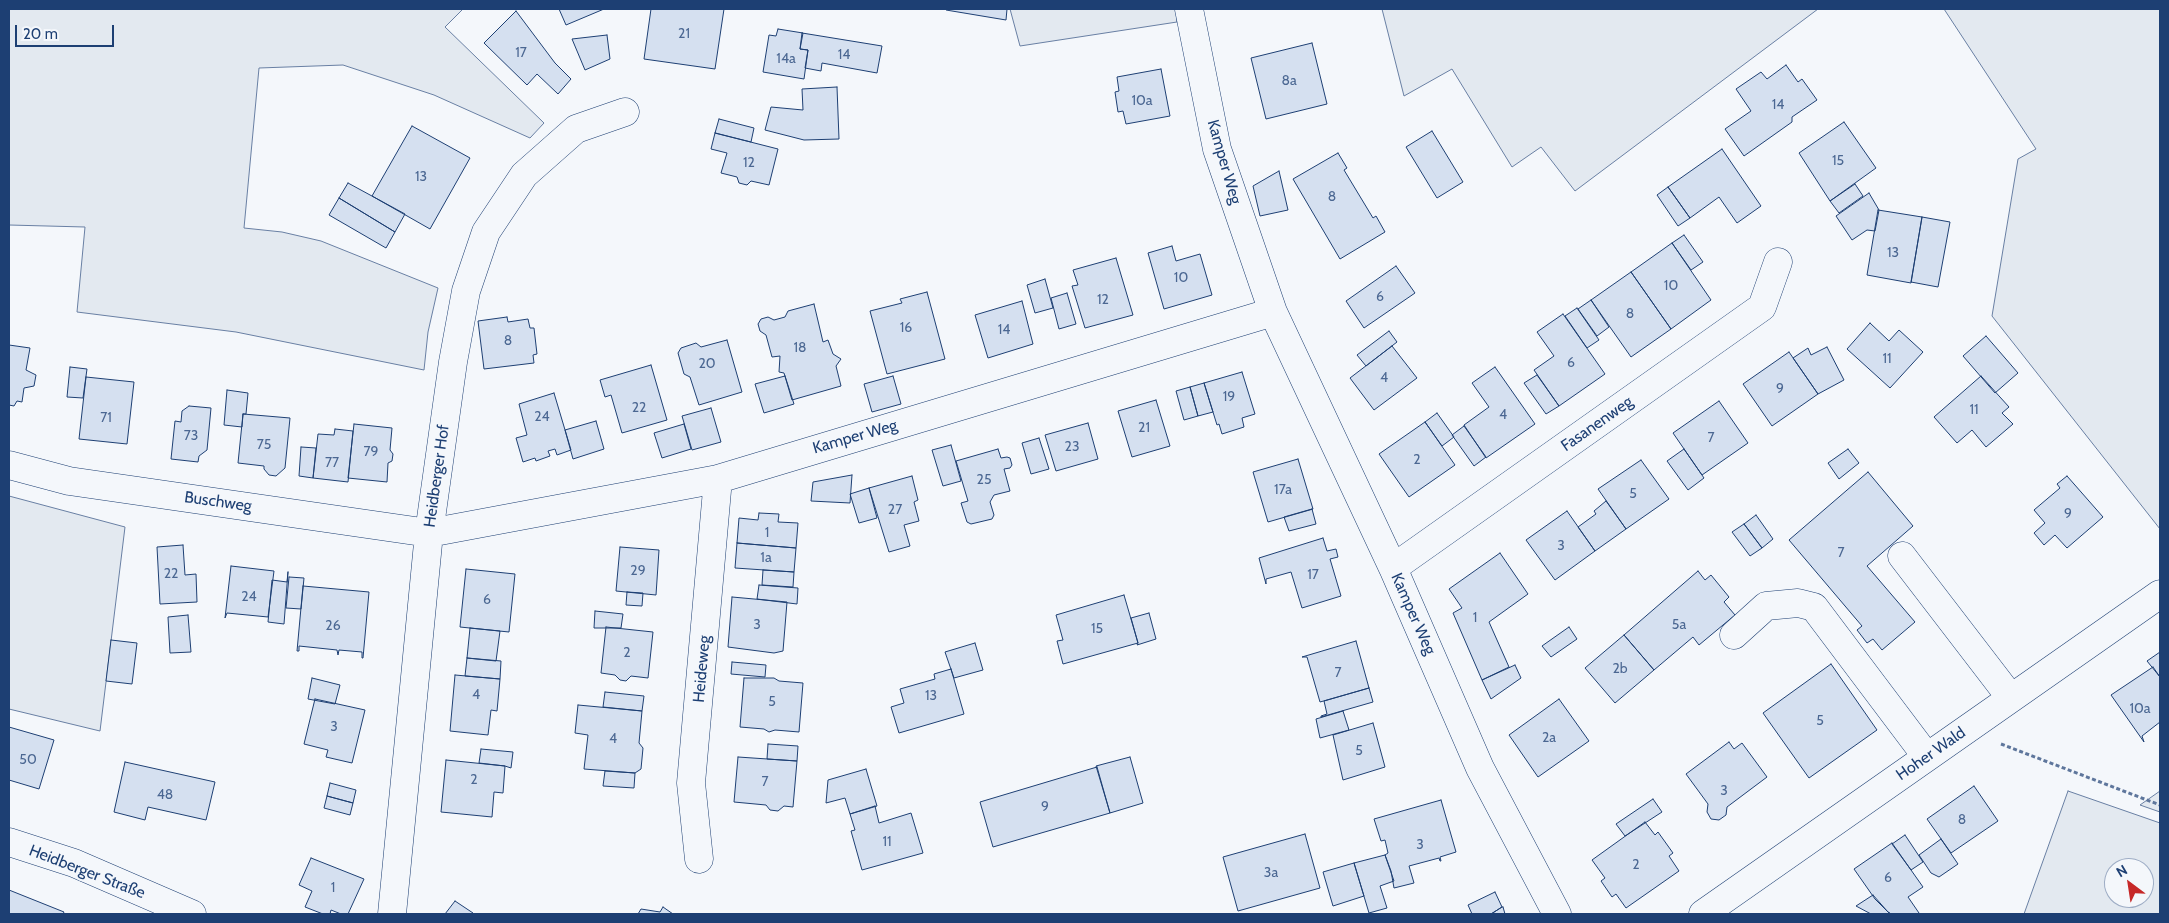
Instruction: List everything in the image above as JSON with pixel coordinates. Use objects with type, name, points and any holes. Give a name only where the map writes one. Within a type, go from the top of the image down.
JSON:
[{"type":"street","name":"Kamper Weg","points":[[1189,9],[1217,149],[1273,312],[1393,568],[1480,768],[1557,914]]},
{"type":"street","name":"Heidberger Hof","points":[[392,914],[429,533],[453,362],[466,291],[486,232],[524,174],[576,129],[626,112]]},
{"type":"street","name":"Fasanenweg","points":[[1393,568],[1762,307],[1778,262]]},
{"type":"street","name":"Kamper Weg","points":[[429,533],[718,478],[1273,312]]},
{"type":"street","name":"Buschweg","points":[[9,465],[69,481],[429,533]]},
{"type":"street","name":"Heideweg","points":[[699,859],[692,783],[718,478]]},
{"type":"street","points":[[1902,556],[2011,698]]},
{"type":"street","name":"Hoher Wald","points":[[1702,914],[2160,594]]},
{"type":"street","points":[[1734,635],[1766,606],[1798,603],[1814,607],[1927,757]]},
{"type":"street","name":"Heidberger Straße","points":[[9,842],[74,863],[192,914]]},
{"type":"path","points":[[1965,730],[2160,805]]},
{"type":"shaded area","points":[[9,9],[463,9],[445,27],[544,123],[530,138],[434,95],[343,65],[259,68],[244,228],[282,232],[321,241],[438,288],[428,332],[424,370],[236,332],[77,312],[85,227],[9,225]]},
{"type":"shaded area","points":[[1010,9],[1176,9],[1177,22],[1020,46]]},
{"type":"shaded area","points":[[1382,9],[1818,9],[1575,191],[1541,147],[1512,167],[1452,69],[1404,96]]},
{"type":"shaded area","points":[[1944,9],[2160,9],[2160,529],[1992,316],[2018,159],[2036,149]]},
{"type":"shaded area","points":[[9,496],[125,527],[100,731],[9,709]]},
{"type":"shaded area","points":[[2068,791],[2160,823],[2160,914],[2024,914]]},
{"type":"shaded area","points":[[2160,791],[2160,812],[2140,805]]},
{"type":"building","points":[[559,9],[604,9],[566,25]]},
{"type":"building","points":[[651,9],[724,9],[715,69],[644,59]]},
{"type":"building","points":[[1007,9],[1006,20],[946,10]]},
{"type":"building","points":[[516,11],[555,63],[571,79],[558,94],[537,74],[527,85],[484,43]]},
{"type":"building","points":[[778,29],[803,33],[800,49],[808,50],[804,79],[763,72],[769,35],[776,36]]},
{"type":"building","points":[[802,33],[882,46],[877,73],[822,63],[821,71],[805,68],[808,50],[800,49]]},
{"type":"building","points":[[607,35],[610,59],[585,70],[572,39]]},
{"type":"building","points":[[1312,43],[1327,104],[1266,119],[1251,58]]},
{"type":"building","points":[[1786,65],[1798,82],[1802,79],[1817,100],[1792,117],[1792,122],[1744,156],[1725,129],[1751,111],[1736,89],[1761,72],[1767,79]]},
{"type":"building","points":[[1161,69],[1170,116],[1126,124],[1123,111],[1118,112],[1115,92],[1119,91],[1117,77]]},
{"type":"building","points":[[837,87],[839,139],[804,140],[765,130],[771,107],[803,110],[802,89]]},
{"type":"building","points":[[719,119],[754,128],[751,142],[715,133]]},
{"type":"building","points":[[1844,122],[1876,168],[1830,201],[1799,153]]},
{"type":"building","points":[[412,126],[470,158],[430,229],[372,196]]},
{"type":"building","points":[[1432,131],[1463,182],[1437,198],[1406,147]]},
{"type":"building","points":[[715,133],[778,149],[769,185],[751,181],[747,185],[739,183],[737,177],[721,173],[727,153],[711,149]]},
{"type":"building","points":[[1722,149],[1761,206],[1737,223],[1719,197],[1690,218],[1668,187]]},
{"type":"building","points":[[1338,153],[1347,168],[1344,170],[1373,218],[1376,216],[1385,232],[1340,259],[1293,179]]},
{"type":"building","points":[[1279,171],[1288,210],[1260,216],[1253,186]]},
{"type":"building","points":[[348,183],[405,214],[395,232],[339,198]]},
{"type":"building","points":[[1855,184],[1863,196],[1839,213],[1830,201]]},
{"type":"building","points":[[1668,187],[1690,218],[1678,226],[1657,195]]},
{"type":"building","points":[[1869,193],[1879,210],[1875,231],[1867,230],[1852,240],[1836,216]]},
{"type":"building","points":[[339,198],[395,232],[386,248],[329,215]]},
{"type":"building","points":[[1878,210],[1922,217],[1911,283],[1867,275]]},
{"type":"building","points":[[1922,217],[1950,222],[1938,287],[1911,282]]},
{"type":"building","points":[[1684,235],[1703,262],[1691,270],[1672,243]]},
{"type":"building","points":[[1672,243],[1711,300],[1671,329],[1631,272]]},
{"type":"building","points":[[1172,246],[1176,261],[1200,254],[1212,295],[1164,309],[1148,253]]},
{"type":"building","points":[[1116,258],[1133,315],[1085,328],[1072,286],[1078,285],[1073,270]]},
{"type":"building","points":[[1396,266],[1415,293],[1364,328],[1346,301]]},
{"type":"building","points":[[1631,272],[1671,329],[1631,357],[1591,300]]},
{"type":"building","points":[[1045,279],[1053,308],[1035,313],[1027,285]]},
{"type":"building","points":[[927,292],[945,359],[887,374],[870,311],[902,303],[900,299]]},
{"type":"building","points":[[1067,293],[1076,324],[1059,329],[1051,298]]},
{"type":"building","points":[[1591,300],[1609,327],[1597,336],[1578,309]]},
{"type":"building","points":[[1022,301],[1033,344],[988,358],[975,315]]},
{"type":"building","points":[[814,304],[823,342],[828,340],[833,354],[841,359],[836,366],[841,386],[792,400],[784,373],[779,372],[780,356],[772,357],[766,335],[760,331],[758,324],[761,319],[768,317],[774,320],[785,317],[788,311]]},
{"type":"building","points":[[1577,308],[1599,340],[1587,348],[1565,316]]},
{"type":"building","points":[[1563,314],[1605,374],[1559,406],[1534,370],[1554,356],[1537,332]]},
{"type":"building","points":[[507,317],[508,322],[528,319],[530,328],[534,328],[537,354],[533,355],[534,363],[484,369],[478,321]]},
{"type":"building","points":[[1870,323],[1889,341],[1899,330],[1923,352],[1890,388],[1847,349]]},
{"type":"building","points":[[1389,331],[1397,342],[1366,366],[1357,355]]},
{"type":"building","points":[[1986,336],[2018,373],[1995,393],[1963,356]]},
{"type":"building","points":[[727,340],[742,392],[699,405],[690,377],[684,374],[678,353],[681,348],[696,343],[701,347]]},
{"type":"building","points":[[9,345],[30,348],[26,370],[36,375],[34,386],[24,388],[22,402],[17,401],[14,406],[9,405]]},
{"type":"building","points":[[1392,346],[1417,378],[1374,410],[1350,378]]},
{"type":"building","points":[[1827,347],[1844,380],[1818,394],[1793,358],[1808,348],[1811,355]]},
{"type":"building","points":[[1789,352],[1818,394],[1772,426],[1743,384]]},
{"type":"building","points":[[651,365],[667,420],[622,433],[611,395],[605,397],[600,380]]},
{"type":"building","points":[[70,367],[87,369],[83,398],[67,397]]},
{"type":"building","points":[[1495,367],[1535,424],[1486,458],[1464,425],[1489,407],[1472,383]]},
{"type":"building","points":[[1242,372],[1255,414],[1242,418],[1244,427],[1222,434],[1219,424],[1217,425],[1204,383]]},
{"type":"building","points":[[1537,375],[1559,406],[1546,414],[1524,383]]},
{"type":"building","points":[[785,376],[794,404],[764,413],[755,384]]},
{"type":"building","points":[[893,376],[901,404],[872,412],[864,384]]},
{"type":"building","points":[[1981,376],[2009,407],[2002,413],[2013,424],[1986,447],[1972,430],[1957,443],[1934,417]]},
{"type":"building","points":[[86,377],[134,382],[127,444],[79,439]]},
{"type":"building","points":[[1204,383],[1213,412],[1198,416],[1190,387]]},
{"type":"building","points":[[1190,387],[1198,416],[1184,420],[1176,391]]},
{"type":"building","points":[[227,390],[248,393],[246,414],[243,414],[242,427],[224,425]]},
{"type":"building","points":[[554,393],[571,450],[557,455],[555,449],[548,451],[550,456],[536,461],[535,458],[523,462],[516,438],[527,435],[519,404]]},
{"type":"building","points":[[1156,400],[1170,446],[1132,457],[1118,411]]},
{"type":"building","points":[[1719,401],[1748,443],[1702,475],[1673,433]]},
{"type":"building","points":[[189,406],[211,408],[207,450],[199,456],[198,462],[171,459],[175,421],[181,422],[182,411]]},
{"type":"building","points":[[711,408],[721,442],[692,450],[682,416]]},
{"type":"building","points":[[1437,413],[1454,437],[1442,446],[1425,422]]},
{"type":"building","points":[[243,414],[290,418],[285,468],[276,476],[269,475],[264,466],[238,463]]},
{"type":"building","points":[[596,421],[604,449],[573,459],[565,430]]},
{"type":"building","points":[[1425,422],[1455,465],[1409,497],[1379,454]]},
{"type":"building","points":[[1088,423],[1098,459],[1056,471],[1045,435]]},
{"type":"building","points":[[354,424],[392,428],[390,450],[393,454],[392,461],[388,463],[387,482],[348,478]]},
{"type":"building","points":[[684,424],[691,449],[662,458],[654,433]]},
{"type":"building","points":[[1464,426],[1486,457],[1474,466],[1452,435]]},
{"type":"building","points":[[335,429],[353,431],[348,482],[313,478],[318,434],[334,435]]},
{"type":"building","points":[[1039,438],[1049,469],[1031,474],[1022,443]]},
{"type":"building","points":[[951,445],[961,481],[943,486],[932,450]]},
{"type":"building","points":[[301,447],[316,448],[313,478],[299,476]]},
{"type":"building","points":[[998,449],[1001,458],[1010,458],[1012,465],[1010,468],[1004,469],[1010,491],[994,495],[990,502],[994,515],[992,519],[971,524],[967,522],[961,503],[968,501],[956,461]]},
{"type":"building","points":[[1684,449],[1704,478],[1688,490],[1667,461]]},
{"type":"building","points":[[1848,449],[1859,463],[1839,479],[1828,463]]},
{"type":"building","points":[[1298,459],[1313,509],[1268,522],[1253,472]]},
{"type":"building","points":[[1641,460],[1669,499],[1626,529],[1598,489]]},
{"type":"building","points":[[1868,472],[1913,526],[1867,566],[1915,622],[1882,650],[1873,639],[1867,643],[1857,630],[1862,626],[1789,540]]},
{"type":"building","points":[[852,475],[850,503],[811,501],[813,482]]},
{"type":"building","points":[[912,476],[918,500],[914,502],[919,521],[904,525],[910,546],[889,552],[869,488]]},
{"type":"building","points":[[2067,476],[2103,517],[2067,548],[2055,535],[2044,545],[2034,533],[2045,523],[2034,510],[2060,488],[2057,484]]},
{"type":"building","points":[[869,488],[877,518],[859,523],[850,494]]},
{"type":"building","points":[[1606,501],[1626,529],[1595,551],[1578,527],[1596,514],[1594,511]]},
{"type":"building","points":[[1312,509],[1316,524],[1289,531],[1284,517]]},
{"type":"building","points":[[1567,511],[1595,551],[1555,580],[1526,540]]},
{"type":"building","points":[[759,513],[779,514],[778,522],[798,523],[796,548],[737,543],[739,518],[758,520]]},
{"type":"building","points":[[1756,515],[1773,539],[1762,548],[1744,524]]},
{"type":"building","points":[[1744,524],[1762,548],[1750,556],[1732,532]]},
{"type":"building","points":[[1323,538],[1327,551],[1336,549],[1338,557],[1330,559],[1341,596],[1302,608],[1291,572],[1266,579],[1266,584],[1259,558]]},
{"type":"building","points":[[737,543],[796,548],[794,572],[735,568]]},
{"type":"building","points":[[183,545],[185,575],[196,574],[197,602],[160,604],[157,547]]},
{"type":"building","points":[[620,547],[659,550],[656,595],[616,591]]},
{"type":"building","points":[[1500,553],[1528,594],[1489,622],[1509,667],[1482,680],[1453,613],[1462,608],[1449,589]]},
{"type":"building","points":[[231,566],[274,571],[268,617],[227,613],[225,618]]},
{"type":"building","points":[[466,569],[515,574],[509,632],[460,627]]},
{"type":"building","points":[[763,570],[794,572],[793,587],[762,585]]},
{"type":"building","points":[[1698,571],[1705,580],[1711,575],[1729,597],[1724,602],[1735,615],[1699,645],[1693,637],[1654,670],[1624,635]]},
{"type":"building","points":[[288,572],[284,624],[268,622],[272,580],[287,582]]},
{"type":"building","points":[[289,577],[304,578],[301,609],[286,608]]},
{"type":"building","points":[[759,585],[798,588],[797,604],[757,599]]},
{"type":"building","points":[[303,586],[369,592],[363,658],[362,652],[339,650],[338,655],[337,650],[299,646],[299,651],[297,651]]},
{"type":"building","points":[[627,592],[643,593],[642,606],[626,605]]},
{"type":"building","points":[[1124,595],[1138,643],[1063,664],[1057,641],[1063,640],[1056,615]]},
{"type":"building","points":[[732,597],[787,602],[783,651],[774,653],[728,647]]},
{"type":"building","points":[[595,611],[623,614],[621,628],[594,628]]},
{"type":"building","points":[[1149,613],[1156,639],[1137,645],[1131,618]]},
{"type":"building","points":[[188,615],[191,652],[170,653],[168,617]]},
{"type":"building","points":[[606,627],[653,632],[648,678],[631,676],[626,681],[620,680],[615,675],[601,673]]},
{"type":"building","points":[[1569,627],[1577,639],[1551,657],[1542,646]]},
{"type":"building","points":[[470,628],[500,631],[496,661],[467,658]]},
{"type":"building","points":[[1624,635],[1654,670],[1615,703],[1585,668]]},
{"type":"building","points":[[111,640],[137,643],[132,684],[106,681]]},
{"type":"building","points":[[1356,641],[1369,688],[1320,702],[1307,657],[1302,657]]},
{"type":"building","points":[[975,643],[983,670],[954,678],[945,652]]},
{"type":"building","points":[[2160,652],[2160,677],[2147,661]]},
{"type":"building","points":[[467,658],[501,661],[500,679],[465,676]]},
{"type":"building","points":[[732,662],[766,665],[765,677],[731,674]]},
{"type":"building","points":[[1831,664],[1877,730],[1809,778],[1763,713]]},
{"type":"building","points":[[1515,665],[1521,678],[1491,699],[1482,680]]},
{"type":"building","points":[[2153,667],[2160,677],[2160,722],[2142,736],[2144,742],[2111,695]]},
{"type":"building","points":[[951,669],[964,714],[899,733],[891,707],[904,703],[900,689],[935,679],[934,674]]},
{"type":"building","points":[[455,675],[500,679],[497,711],[491,710],[488,735],[450,731]]},
{"type":"building","points":[[312,678],[340,685],[335,704],[308,699]]},
{"type":"building","points":[[744,678],[774,678],[779,681],[803,683],[799,732],[775,730],[769,732],[764,729],[740,727]]},
{"type":"building","points":[[1369,688],[1373,702],[1321,717],[1327,714],[1324,701]]},
{"type":"building","points":[[605,692],[644,696],[642,711],[603,707]]},
{"type":"building","points":[[315,699],[365,710],[352,763],[326,757],[328,750],[304,744]]},
{"type":"building","points":[[1559,699],[1589,741],[1538,777],[1509,735]]},
{"type":"building","points":[[578,705],[642,711],[639,743],[643,748],[641,769],[635,773],[584,769],[588,735],[575,733]]},
{"type":"building","points":[[1343,711],[1349,730],[1320,738],[1316,719]]},
{"type":"building","points":[[1373,723],[1385,767],[1343,780],[1333,735]]},
{"type":"building","points":[[9,727],[54,740],[39,789],[9,780]]},
{"type":"building","points":[[1729,742],[1734,749],[1742,743],[1767,777],[1727,807],[1726,815],[1719,820],[1711,819],[1707,812],[1708,804],[1686,774]]},
{"type":"building","points":[[768,744],[798,746],[797,761],[767,759]]},
{"type":"building","points":[[481,749],[513,752],[511,768],[479,763]]},
{"type":"building","points":[[738,757],[797,761],[793,807],[784,806],[778,811],[770,810],[766,805],[734,802]]},
{"type":"building","points":[[1130,757],[1143,803],[1110,813],[1096,766]]},
{"type":"building","points":[[446,760],[505,766],[503,793],[494,792],[492,817],[441,812]]},
{"type":"building","points":[[125,762],[215,782],[206,820],[148,807],[145,820],[114,812]]},
{"type":"building","points":[[1097,767],[1110,813],[993,847],[980,802]]},
{"type":"building","points":[[866,769],[877,806],[850,814],[845,798],[826,803],[828,780]]},
{"type":"building","points":[[605,771],[635,773],[634,788],[603,786]]},
{"type":"building","points":[[330,783],[356,790],[353,803],[327,796]]},
{"type":"building","points":[[1974,786],[1998,821],[1951,853],[1927,819]]},
{"type":"building","points":[[327,796],[353,803],[350,815],[324,808]]},
{"type":"building","points":[[1653,799],[1662,812],[1625,836],[1616,824]]},
{"type":"building","points":[[1441,800],[1456,852],[1440,857],[1441,861],[1439,858],[1409,866],[1414,883],[1394,888],[1391,871],[1385,855],[1388,853],[1385,840],[1381,841],[1374,819]]},
{"type":"building","points":[[875,806],[879,823],[911,813],[923,853],[862,870],[851,831],[855,830],[850,814]]},
{"type":"building","points":[[1645,822],[1655,835],[1658,832],[1673,853],[1669,856],[1679,871],[1626,908],[1616,894],[1612,897],[1601,881],[1605,878],[1592,860]]},
{"type":"building","points":[[1305,834],[1320,888],[1238,911],[1223,857]]},
{"type":"building","points":[[1905,835],[1923,862],[1911,870],[1892,844]]},
{"type":"building","points":[[1941,839],[1958,864],[1939,877],[1931,873],[1919,855]]},
{"type":"building","points":[[1892,843],[1923,887],[1908,897],[1919,913],[1917,914],[1891,914],[1888,912],[1875,899],[1854,869]]},
{"type":"building","points":[[1385,855],[1394,881],[1380,886],[1387,908],[1369,913],[1354,863]]},
{"type":"building","points":[[311,858],[364,879],[348,914],[341,914],[331,910],[330,914],[323,914],[305,907],[312,891],[299,885]]},
{"type":"building","points":[[1354,863],[1364,896],[1333,906],[1323,872]]},
{"type":"building","points":[[9,890],[64,912],[63,914],[9,914]]},
{"type":"building","points":[[1495,892],[1502,907],[1491,914],[1472,914],[1468,905]]},
{"type":"building","points":[[1873,895],[1891,914],[1871,914],[1856,906]]},
{"type":"building","points":[[455,901],[473,913],[445,914]]},
{"type":"building","points":[[663,907],[673,914],[638,914],[641,909],[660,912]]},
{"type":"building","points":[[1502,907],[1505,914],[1491,914]]}]
